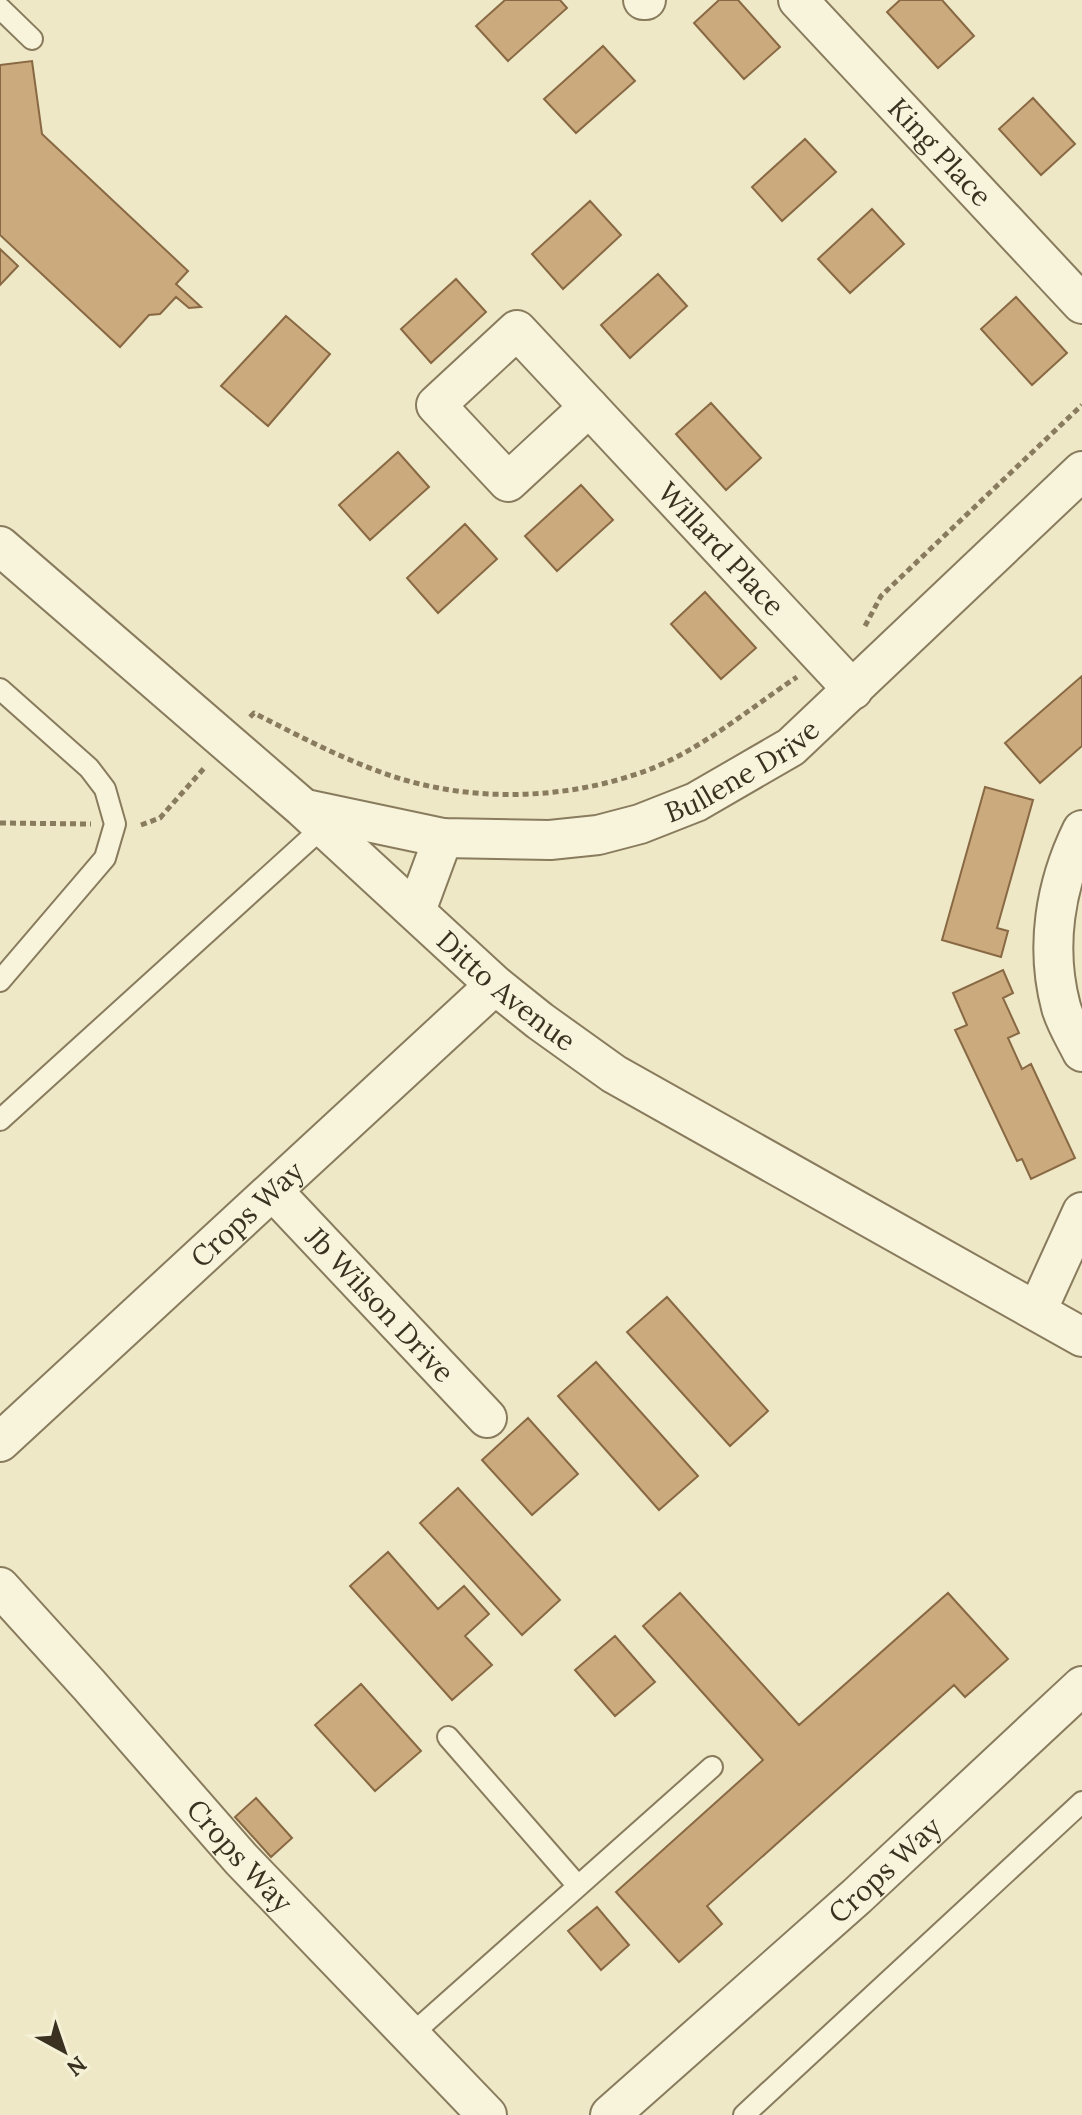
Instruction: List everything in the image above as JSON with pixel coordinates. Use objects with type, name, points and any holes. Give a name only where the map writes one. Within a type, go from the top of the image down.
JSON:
[{"type":"street","name":"King Place","points":[[798,0],[1082,304]]},
{"type":"street","name":"Willard Place","points":[[589,407],[853,690]]},
{"type":"street","name":"Bullene Drive","points":[[313,818],[443,838],[550,840],[598,835],[640,824],[696,802],[791,747],[1082,471]]},
{"type":"street","name":"Ditto Avenue","points":[[0,546],[313,818],[495,985],[614,1074],[1082,1337]]},
{"type":"street","points":[[1082,830],[1069,856],[1054,919],[1053,968],[1062,1010],[1082,1052]]},
{"type":"street","points":[[416,911],[443,838]]},
{"type":"street","name":"Crops Way","points":[[0,1442],[495,985]]},
{"type":"street","name":"Jb Wilson Drive","points":[[273,1191],[487,1418]]},
{"type":"street","points":[[1037,1311],[1082,1212]]},
{"type":"street","name":"Crops Way","points":[[0,1587],[241,1859],[487,2115]]},
{"type":"street","name":"Crops Way","points":[[610,2115],[857,1896],[1082,1686]]},
{"type":"lane","points":[[0,8],[32,39]]},
{"type":"lane","points":[[0,689],[89,768],[105,789],[115,824],[105,858],[0,981]]},
{"type":"lane","points":[[0,1120],[313,818]]},
{"type":"lane","points":[[448,1737],[578,1886]]},
{"type":"lane","points":[[412,2034],[712,1767]]},
{"type":"lane","points":[[744,2115],[1082,1802]]},
{"type":"path","points":[[0,823],[145,825],[160,818],[254,713],[316,745],[392,776],[440,789],[543,794],[594,786],[662,763],[690,749],[859,637],[881,596],[1082,405]]},
{"type":"building","points":[[505,0],[560,0],[567,8],[508,61],[476,26]]},
{"type":"building","points":[[719,0],[738,0],[780,47],[744,79],[694,23]]},
{"type":"building","points":[[900,0],[942,0],[974,36],[938,68],[887,12]]},
{"type":"building","points":[[603,46],[635,81],[576,133],[544,99]]},
{"type":"building","points":[[32,61],[42,134],[188,271],[176,284],[201,307],[189,308],[176,297],[160,314],[149,315],[120,347],[0,235],[0,65]]},
{"type":"building","points":[[1033,98],[1075,144],[1041,175],[999,129]]},
{"type":"building","points":[[805,139],[836,172],[782,221],[752,187]]},
{"type":"building","points":[[590,201],[621,235],[563,289],[532,254]]},
{"type":"building","points":[[872,209],[904,244],[850,293],[818,259]]},
{"type":"building","points":[[0,249],[18,266],[0,285]]},
{"type":"building","points":[[658,274],[687,306],[630,358],[601,325]]},
{"type":"building","points":[[456,279],[486,312],[431,363],[401,329]]},
{"type":"building","points":[[1016,297],[1067,353],[1032,385],[981,329]]},
{"type":"building","points":[[286,316],[330,354],[268,426],[221,386]]},
{"type":"building","points":[[711,403],[761,458],[726,490],[676,434]]},
{"type":"building","points":[[398,452],[429,487],[370,540],[339,505]]},
{"type":"building","points":[[581,485],[613,520],[557,571],[525,536]]},
{"type":"building","points":[[465,524],[497,559],[438,613],[407,578]]},
{"type":"building","points":[[705,592],[756,648],[721,679],[671,624]]},
{"type":"building","points":[[1082,676],[1082,746],[1040,783],[1005,743]]},
{"type":"building","points":[[985,787],[1033,800],[997,928],[1008,931],[1001,957],[942,940]]},
{"type":"building","points":[[1003,970],[1013,993],[1003,998],[1019,1033],[1008,1038],[1022,1069],[1031,1064],[1075,1158],[1031,1179],[1022,1159],[1017,1161],[955,1030],[967,1025],[953,993]]},
{"type":"building","points":[[667,1297],[768,1411],[730,1446],[627,1332]]},
{"type":"building","points":[[596,1362],[698,1476],[659,1510],[558,1396]]},
{"type":"building","points":[[528,1418],[578,1474],[532,1515],[482,1460]]},
{"type":"building","points":[[458,1488],[560,1600],[522,1635],[420,1523]]},
{"type":"building","points":[[388,1552],[438,1609],[464,1586],[489,1614],[465,1636],[492,1665],[452,1700],[350,1586]]},
{"type":"building","points":[[680,1593],[799,1725],[948,1593],[1008,1659],[965,1697],[954,1685],[707,1906],[722,1924],[679,1962],[616,1892],[763,1760],[643,1626]]},
{"type":"building","points":[[615,1636],[655,1682],[615,1716],[575,1670]]},
{"type":"building","points":[[361,1684],[421,1751],[375,1791],[315,1725]]},
{"type":"building","points":[[256,1798],[292,1838],[271,1857],[235,1817]]},
{"type":"building","points":[[597,1907],[629,1945],[601,1970],[568,1931]]}]
